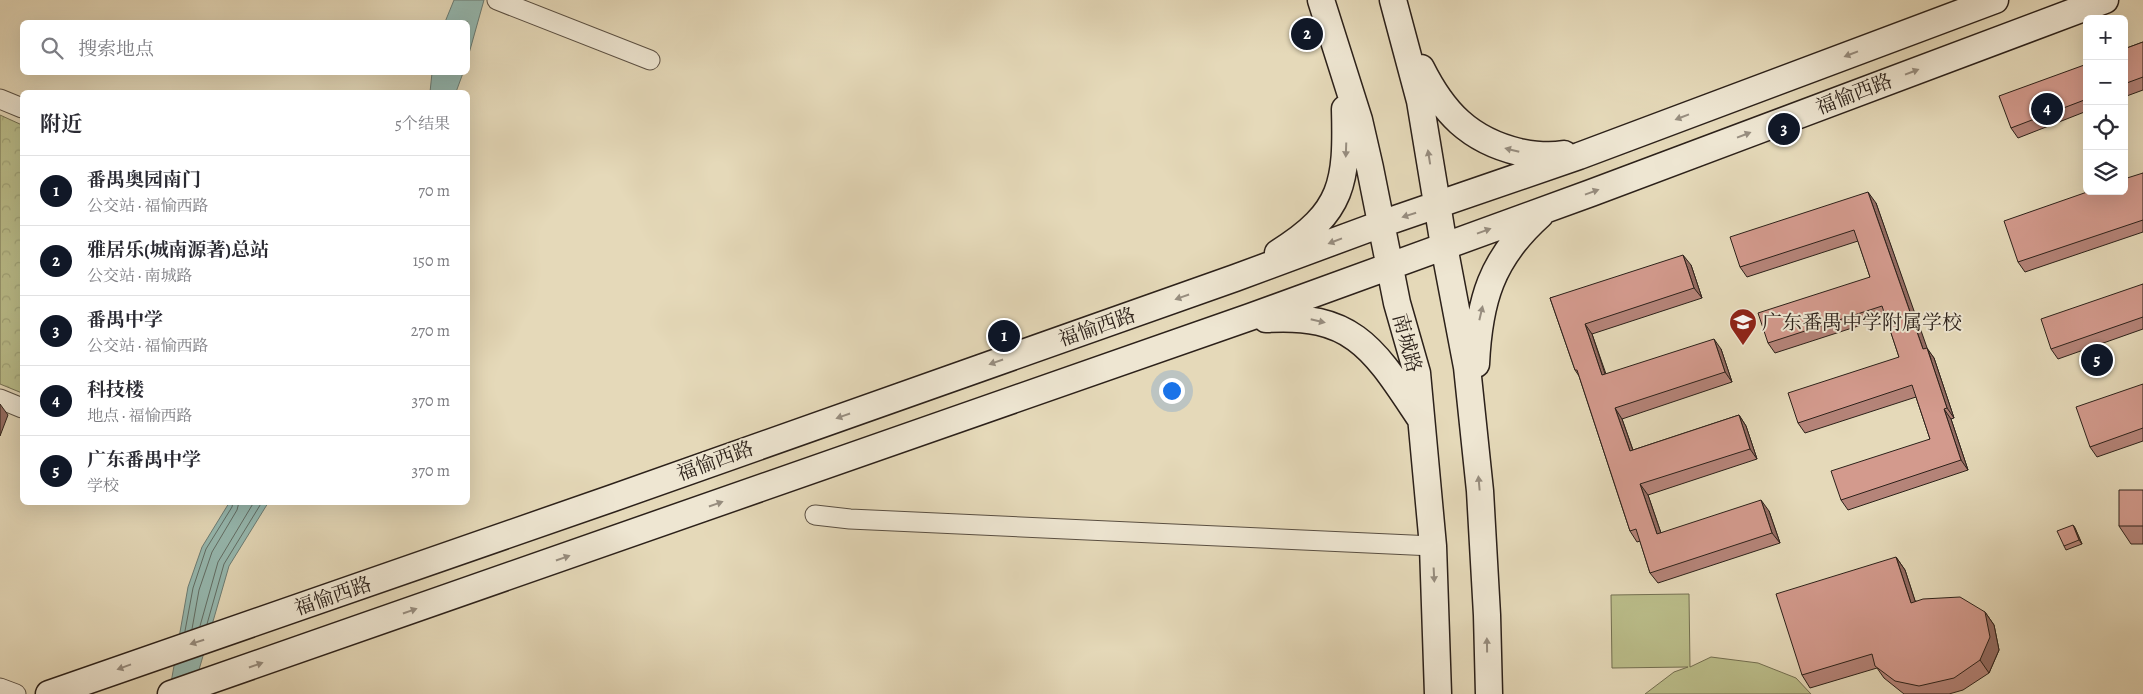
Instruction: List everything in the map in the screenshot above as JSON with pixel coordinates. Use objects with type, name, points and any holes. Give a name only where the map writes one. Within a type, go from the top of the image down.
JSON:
[{"type":"street","name":"南城路","points":[[1321,0],[1359,120],[1397,303],[1417,373],[1432,546],[1438,694]]},
{"type":"street","name":"福愉西路","points":[[49,694],[170,650],[224,634],[1611,144],[1995,0]]},
{"type":"street","name":"福愉西路","points":[[171,694],[1202,334],[1546,209],[2105,0]]},
{"type":"street","points":[[499,1],[650,60]]},
{"type":"street","points":[[1397,12],[1429,85],[1443,106],[1460,124],[1483,140],[1514,151],[1553,156],[1611,144]]},
{"type":"street","points":[[1397,12],[1420,101],[1444,246],[1467,367],[1473,414],[1483,544],[1488,694]]},
{"type":"street","points":[[1235,278],[1302,237],[1322,219],[1334,200],[1344,175],[1346,150],[1342,66]]},
{"type":"street","points":[[0,99],[20,107]]},
{"type":"street","points":[[1473,414],[1478,331],[1490,281],[1512,244],[1546,209]]},
{"type":"street","points":[[1202,334],[1254,320],[1292,317],[1318,320],[1337,327],[1355,336],[1370,349],[1388,371],[1422,422]]},
{"type":"street","points":[[0,399],[20,407]]},
{"type":"street","points":[[814,515],[850,519],[1432,546]]},
{"type":"street","points":[[0,688],[16,694]]},
{"type":"green space","points":[[0,115],[20,124],[20,392],[0,384]]},
{"type":"green space","points":[[1689,594],[1690,667],[1711,657],[1758,663],[1796,678],[1811,694],[1645,694],[1674,672],[1688,667],[1612,668],[1611,595]]},
{"type":"water","points":[[454,0],[484,0],[470,50],[470,20],[446,20]]},
{"type":"water","points":[[432,75],[462,75],[457,90],[430,90]]},
{"type":"water","points":[[228,505],[267,505],[229,566],[192,694],[169,694],[188,587],[202,547]]},
{"type":"building","points":[[2143,42],[2143,77],[2128,83],[2128,60],[2128,48]]},
{"type":"building","points":[[2083,65],[2083,101],[2011,128],[1999,96]]},
{"type":"building","points":[[2143,173],[2143,220],[2018,262],[2004,221],[2083,193],[2083,195],[2128,195],[2128,178]]},
{"type":"building","points":[[1868,192],[1923,349],[1927,348],[1947,408],[1944,409],[1961,460],[1841,500],[1831,471],[1930,439],[1912,385],[1798,423],[1788,393],[1899,357],[1882,306],[1768,343],[1758,313],[1870,277],[1854,230],[1740,267],[1730,237]]},
{"type":"building","points":[[1683,255],[1694,288],[1585,324],[1602,375],[1714,339],[1725,372],[1615,408],[1630,451],[1739,415],[1750,449],[1640,484],[1657,534],[1761,500],[1772,533],[1650,573],[1636,529],[1630,531],[1577,370],[1575,370],[1550,298]]},
{"type":"building","points":[[2143,284],[2143,317],[2051,349],[2041,319]]},
{"type":"building","points":[[2143,384],[2143,428],[2090,447],[2076,407]]},
{"type":"building","points":[[2119,490],[2143,490],[2143,526],[2119,526]]},
{"type":"building","points":[[2073,525],[2079,540],[2064,546],[2057,531]]},
{"type":"building","points":[[1896,557],[1911,603],[1923,599],[1960,597],[1985,612],[1990,637],[1980,660],[1954,678],[1919,686],[1895,681],[1875,666],[1872,654],[1802,675],[1776,594]]},
{"type":"place","name":"雅居乐(城南源著)总站","points":[[1307,34]]},
{"type":"place","name":"科技楼","points":[[2047,109]]},
{"type":"place","name":"番禺中学","points":[[1784,129]]},
{"type":"place","name":"番禺奥园南门","points":[[1004,336]]},
{"type":"place","name":"广东番禺中学附属学校","points":[[1743,346]]},
{"type":"place","name":"广东番禺中学","points":[[2097,360]]}]
